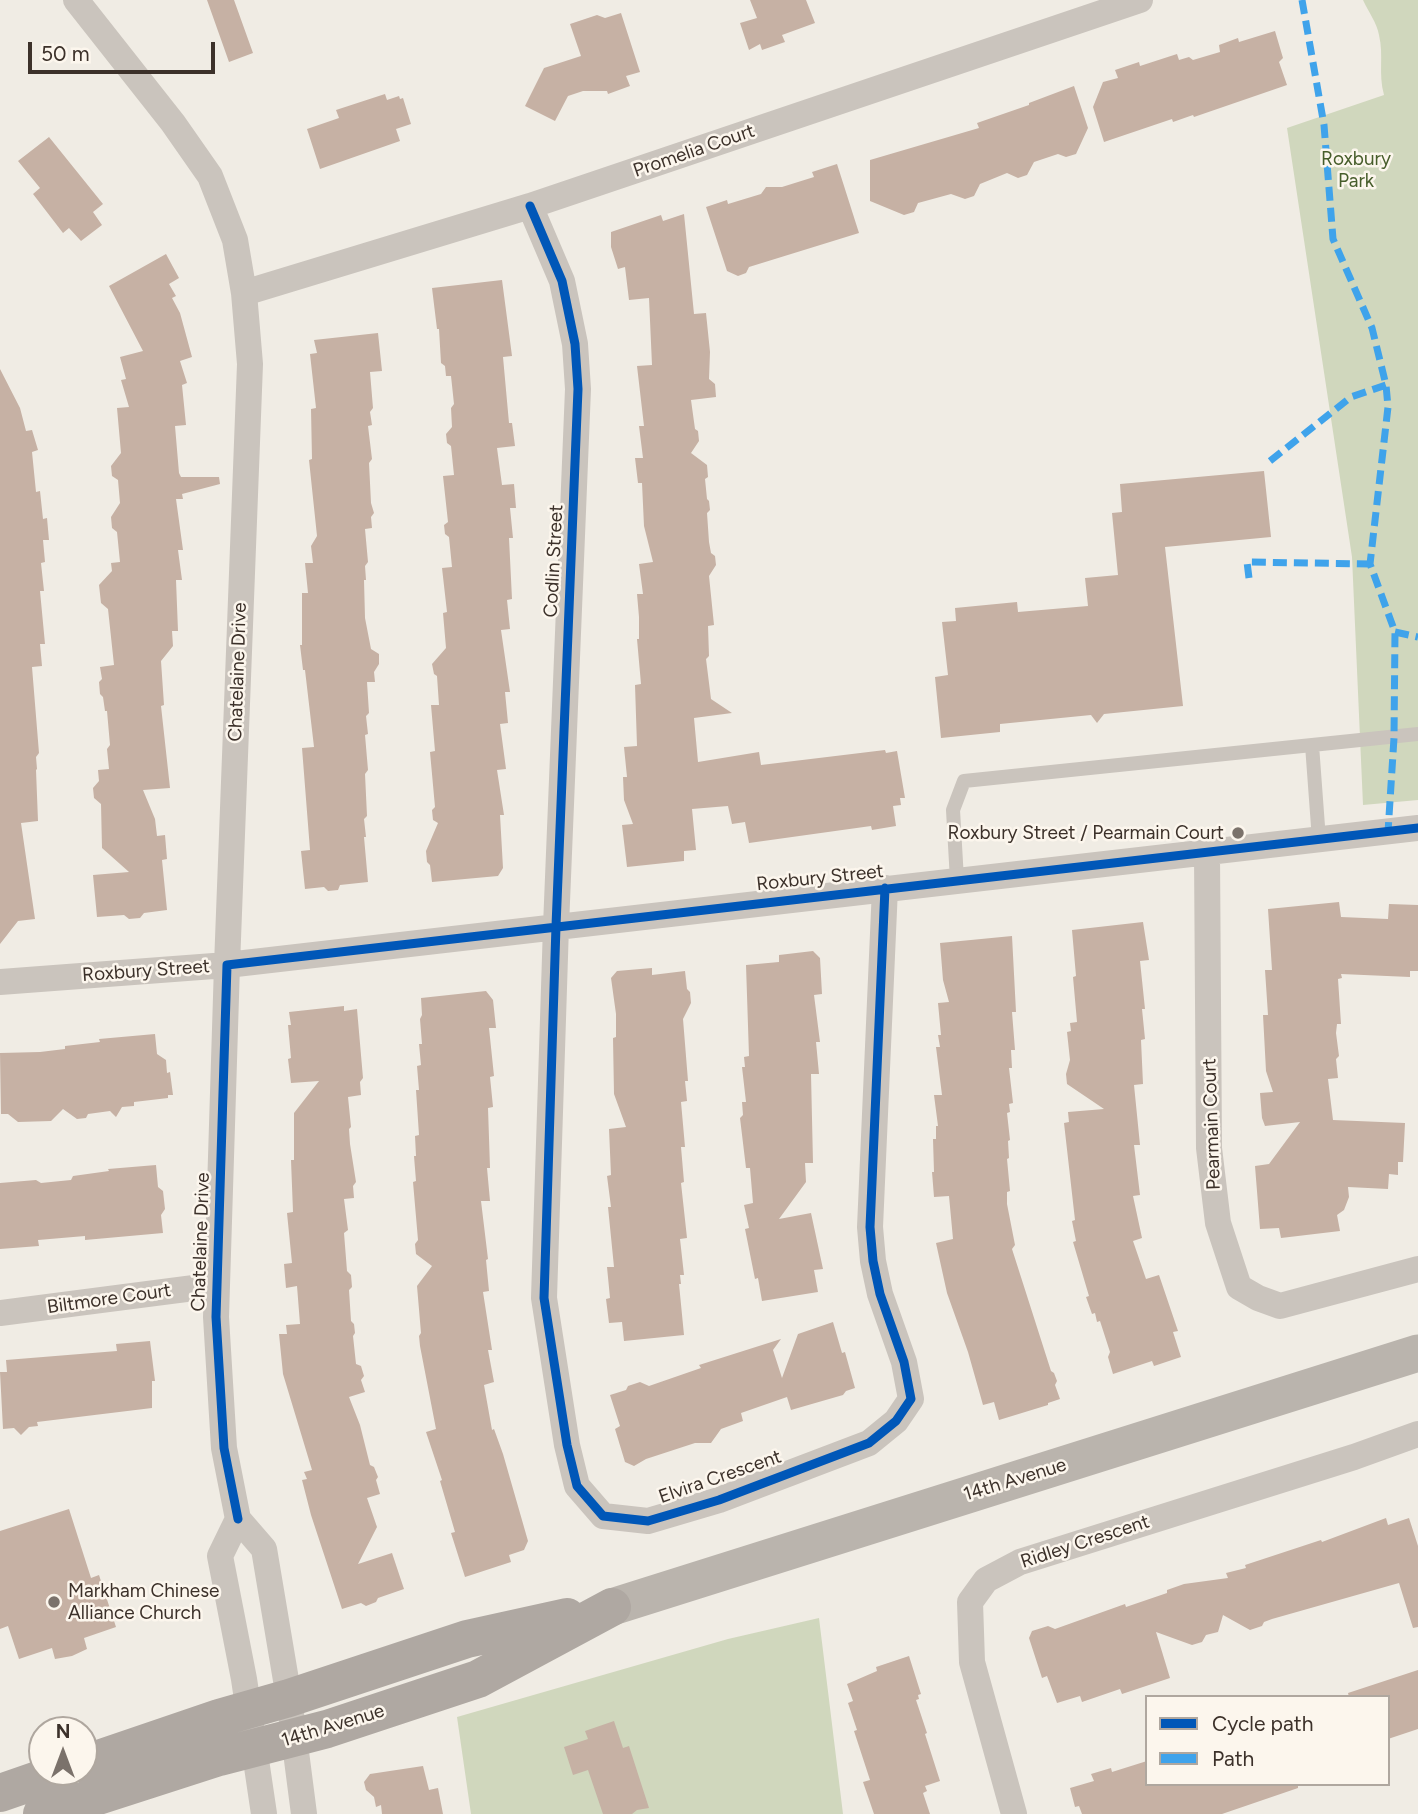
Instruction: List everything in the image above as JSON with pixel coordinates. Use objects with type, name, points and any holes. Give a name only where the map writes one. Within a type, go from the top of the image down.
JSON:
[{"type":"main road","name":"14th Avenue","points":[[98,1759],[467,1639],[612,1607],[1418,1353]]},
{"type":"main road","name":"14th Avenue","points":[[42,1814],[219,1757],[295,1738],[478,1679],[612,1607]]},
{"type":"main road","points":[[0,1794],[28,1784]]},
{"type":"street","name":"Chatelaine Drive","points":[[76,0],[173,123],[210,176],[234,240],[244,293],[250,363],[216,1317],[224,1448],[238,1519],[264,1549],[289,1698],[304,1814]]},
{"type":"street","name":"Promelia Court","points":[[244,293],[530,206],[1140,0]]},
{"type":"street","name":"Codlin Street","points":[[530,206],[562,281],[575,344],[578,389],[556,926]]},
{"type":"street","name":"Roxbury Street","points":[[0,982],[227,965],[1418,828]]},
{"type":"street","name":"Pearmain Court","points":[[1208,854],[1209,1148],[1218,1223],[1239,1287],[1280,1306],[1418,1269]]},
{"type":"street","name":"Elvira Crescent","points":[[556,926],[544,1298],[567,1445],[578,1486],[603,1516],[648,1521],[719,1500],[869,1443],[896,1421],[911,1399],[904,1362],[880,1294],[870,1227],[885,888]]},
{"type":"street","name":"Biltmore Court","points":[[0,1312],[217,1285]]},
{"type":"street","name":"Ridley Crescent","points":[[1014,1814],[972,1662],[970,1602],[986,1580],[1020,1562],[1354,1457],[1418,1434]]},
{"type":"street","points":[[238,1519],[220,1556],[256,1749],[264,1814]]},
{"type":"lane","points":[[957,880],[953,810],[964,781],[1418,734]]},
{"type":"lane","points":[[1312,746],[1319,840]]},
{"type":"green space","name":"Roxbury Park","points":[[1363,0],[1418,0],[1418,800],[1363,805],[1352,557],[1287,128],[1384,95],[1379,35]]},
{"type":"green space","points":[[819,1618],[843,1814],[471,1814],[457,1717],[728,1639]]},
{"type":"building","points":[[207,0],[234,0],[253,53],[229,62]]},
{"type":"building","points":[[750,0],[806,0],[815,23],[782,35],[785,42],[762,50],[760,44],[749,50],[740,23],[757,18]]},
{"type":"building","points":[[621,13],[640,72],[626,76],[630,86],[608,94],[607,91],[583,91],[568,96],[555,121],[525,106],[544,68],[581,56],[570,24],[597,15],[605,18]]},
{"type":"building","points":[[1275,31],[1283,58],[1279,62],[1287,85],[1194,117],[1193,115],[1173,122],[1172,119],[1104,142],[1093,107],[1103,82],[1118,78],[1115,70],[1139,62],[1140,66],[1177,54],[1179,60],[1189,57],[1193,60],[1220,52],[1219,45],[1238,38],[1239,42]]},
{"type":"building","points":[[1074,86],[1088,128],[1076,154],[1066,157],[1058,154],[1034,162],[1027,175],[1018,178],[1007,173],[980,184],[974,196],[965,199],[951,194],[918,203],[914,212],[904,215],[870,201],[870,160],[979,128],[977,123]]},
{"type":"building","points":[[385,94],[387,100],[399,96],[400,99],[403,98],[411,124],[396,129],[400,141],[320,169],[307,129],[339,118],[336,110]]},
{"type":"building","points":[[49,137],[103,204],[93,212],[102,225],[81,241],[69,228],[63,233],[33,194],[40,188],[18,161]]},
{"type":"building","points":[[837,164],[859,233],[749,267],[746,273],[738,276],[727,271],[706,207],[727,200],[728,204],[761,194],[766,187],[782,187],[814,177],[812,172]]},
{"type":"building","points":[[684,214],[694,314],[706,313],[710,352],[709,379],[715,384],[716,397],[691,400],[699,441],[691,453],[707,465],[708,477],[705,479],[710,510],[707,513],[709,542],[716,565],[709,576],[714,625],[708,626],[709,656],[706,659],[711,699],[732,713],[694,718],[698,762],[759,752],[761,765],[885,750],[886,753],[897,751],[905,798],[900,798],[901,805],[893,806],[896,826],[872,830],[871,826],[749,843],[745,822],[732,824],[728,806],[692,809],[696,850],[684,851],[684,861],[627,867],[622,825],[633,824],[624,800],[623,777],[627,777],[624,747],[637,746],[635,685],[641,684],[637,594],[643,594],[639,564],[653,562],[644,526],[642,483],[638,483],[635,458],[643,458],[639,426],[644,426],[637,366],[652,365],[649,298],[629,300],[625,267],[618,269],[611,247],[611,232],[661,215],[663,221]]},
{"type":"building","points":[[166,254],[179,278],[169,284],[176,296],[172,298],[180,313],[192,357],[180,361],[187,383],[182,385],[186,425],[175,426],[179,473],[181,477],[219,477],[220,484],[182,494],[183,499],[176,499],[183,550],[178,550],[182,580],[176,580],[178,631],[172,631],[173,646],[161,661],[164,705],[161,706],[170,788],[143,790],[155,819],[157,836],[165,835],[167,859],[162,860],[167,910],[144,913],[140,918],[129,919],[124,915],[97,917],[93,875],[129,872],[102,848],[101,804],[94,798],[93,788],[99,781],[98,770],[109,769],[107,711],[100,694],[99,682],[102,679],[100,667],[114,665],[108,609],[101,603],[99,585],[112,571],[111,563],[120,562],[117,532],[112,528],[111,517],[120,503],[118,480],[112,476],[111,466],[121,453],[117,408],[129,407],[121,380],[126,379],[120,357],[143,351],[109,286]]},
{"type":"building","points":[[502,280],[512,356],[503,357],[509,423],[512,423],[515,446],[497,448],[502,485],[514,484],[516,508],[510,508],[513,538],[509,538],[512,599],[507,600],[510,629],[501,630],[510,692],[505,692],[508,723],[500,724],[506,769],[497,770],[504,815],[500,815],[503,868],[498,876],[432,882],[426,851],[438,823],[433,820],[432,810],[435,807],[430,752],[435,751],[431,705],[439,705],[437,676],[432,664],[446,648],[443,613],[447,612],[442,568],[452,567],[449,537],[445,534],[444,525],[448,522],[443,476],[454,475],[451,446],[447,443],[446,434],[452,427],[451,408],[454,404],[451,376],[446,376],[445,366],[441,363],[432,288]]},
{"type":"building","points":[[378,333],[382,371],[370,372],[373,408],[370,412],[372,425],[368,426],[372,459],[369,463],[371,503],[374,513],[371,517],[372,528],[365,529],[368,562],[364,580],[365,618],[371,649],[379,654],[379,664],[374,672],[375,682],[367,682],[369,713],[366,716],[368,734],[365,735],[368,770],[365,774],[367,816],[364,819],[364,837],[368,882],[340,885],[338,890],[328,891],[324,887],[305,889],[301,851],[310,850],[302,748],[314,747],[300,645],[302,593],[308,593],[305,563],[313,563],[311,546],[317,536],[309,460],[312,459],[311,409],[316,408],[310,354],[317,353],[314,340]]},
{"type":"building","points":[[0,369],[20,408],[26,431],[32,430],[38,450],[32,452],[36,492],[40,491],[43,519],[47,518],[49,540],[43,540],[45,562],[41,563],[44,591],[40,591],[45,644],[40,644],[42,666],[32,667],[39,753],[36,757],[38,821],[21,823],[35,919],[18,921],[0,944]]},
{"type":"building","points":[[1264,471],[1271,537],[1165,547],[1183,706],[1104,714],[1097,723],[1091,715],[1000,724],[1000,732],[941,738],[935,677],[948,675],[942,622],[956,621],[955,608],[1017,602],[1018,612],[1088,606],[1085,578],[1118,575],[1112,513],[1122,512],[1120,484]]},
{"type":"building","points":[[1339,902],[1341,917],[1388,919],[1389,904],[1418,905],[1418,971],[1410,971],[1410,977],[1341,974],[1342,978],[1338,979],[1341,1024],[1337,1024],[1336,1033],[1338,1078],[1328,1079],[1333,1120],[1405,1123],[1403,1162],[1398,1162],[1398,1175],[1389,1174],[1388,1189],[1348,1187],[1349,1197],[1344,1210],[1337,1215],[1340,1231],[1281,1238],[1279,1228],[1260,1229],[1255,1166],[1269,1164],[1300,1122],[1265,1126],[1262,1118],[1260,1093],[1273,1092],[1266,1071],[1263,1015],[1268,1015],[1265,970],[1272,970],[1268,909]]},
{"type":"building","points":[[1143,922],[1149,960],[1140,961],[1145,1039],[1141,1040],[1143,1084],[1134,1085],[1140,1145],[1134,1145],[1140,1195],[1133,1196],[1142,1238],[1133,1241],[1146,1279],[1159,1275],[1178,1331],[1173,1332],[1181,1357],[1154,1366],[1152,1361],[1113,1374],[1108,1357],[1110,1352],[1100,1321],[1097,1322],[1095,1313],[1092,1314],[1086,1297],[1089,1296],[1073,1242],[1076,1241],[1072,1221],[1075,1220],[1064,1123],[1069,1122],[1068,1112],[1104,1109],[1067,1084],[1066,1074],[1070,1060],[1067,1032],[1071,1031],[1070,1023],[1077,1022],[1072,930]]},
{"type":"building","points":[[1012,936],[1016,1012],[1012,1012],[1015,1050],[1011,1050],[1012,1068],[1009,1068],[1013,1103],[1009,1104],[1010,1112],[1007,1113],[1010,1191],[1007,1192],[1007,1204],[1015,1245],[1012,1249],[1051,1371],[1057,1381],[1055,1385],[1060,1399],[999,1420],[994,1402],[983,1405],[947,1293],[936,1243],[953,1239],[949,1196],[934,1197],[933,1139],[936,1139],[938,1126],[934,1095],[942,1095],[936,1047],[940,1047],[938,1035],[941,1035],[938,1003],[949,1002],[943,980],[940,943]]},
{"type":"building","points":[[813,951],[820,958],[822,994],[814,995],[820,1042],[816,1042],[819,1074],[811,1074],[813,1163],[805,1163],[806,1182],[779,1219],[811,1213],[823,1269],[814,1270],[818,1292],[762,1301],[745,1229],[749,1228],[744,1205],[753,1203],[750,1168],[746,1168],[740,1118],[743,1115],[742,1102],[746,1102],[742,1067],[745,1067],[744,1057],[749,1056],[746,965],[779,962],[779,955]]},
{"type":"building","points":[[652,968],[652,975],[685,971],[691,1003],[683,1019],[688,1081],[685,1081],[687,1101],[681,1102],[685,1147],[681,1147],[684,1182],[681,1183],[687,1238],[680,1239],[684,1275],[680,1275],[679,1284],[684,1335],[624,1341],[622,1322],[609,1323],[606,1299],[610,1298],[607,1267],[614,1267],[608,1207],[611,1207],[607,1176],[611,1175],[609,1129],[626,1127],[614,1094],[613,1038],[616,1037],[616,1014],[611,978],[617,971]]},
{"type":"building","points":[[486,991],[493,1000],[496,1028],[489,1028],[494,1076],[490,1077],[493,1107],[488,1108],[490,1168],[487,1168],[490,1201],[481,1201],[489,1291],[483,1292],[494,1382],[484,1385],[492,1430],[494,1429],[503,1454],[528,1541],[524,1550],[509,1555],[511,1562],[465,1577],[451,1533],[455,1532],[440,1481],[442,1480],[426,1432],[436,1429],[420,1346],[417,1286],[432,1266],[416,1254],[415,1244],[418,1240],[413,1182],[416,1181],[415,1136],[419,1135],[416,1090],[419,1090],[417,1066],[421,1065],[421,998]]},
{"type":"building","points":[[344,1006],[344,1011],[357,1009],[363,1078],[360,1082],[361,1095],[348,1097],[350,1144],[356,1182],[353,1186],[354,1198],[344,1199],[348,1230],[344,1233],[347,1271],[351,1275],[352,1287],[349,1290],[356,1364],[361,1366],[364,1376],[361,1380],[365,1392],[349,1397],[360,1425],[370,1465],[374,1467],[378,1477],[376,1480],[380,1494],[367,1498],[377,1527],[358,1564],[392,1553],[404,1589],[378,1598],[376,1602],[366,1606],[361,1603],[342,1609],[302,1480],[307,1479],[304,1472],[312,1470],[283,1374],[279,1334],[287,1334],[286,1325],[300,1324],[297,1286],[286,1288],[284,1264],[292,1263],[287,1213],[293,1212],[291,1160],[294,1160],[294,1113],[319,1081],[291,1083],[288,1059],[291,1058],[289,1012]]},
{"type":"building","points":[[155,1034],[157,1054],[166,1060],[167,1073],[170,1072],[173,1095],[168,1095],[168,1098],[134,1102],[134,1106],[122,1107],[116,1117],[110,1111],[88,1114],[86,1118],[77,1119],[63,1109],[51,1121],[18,1122],[8,1114],[1,1114],[0,1053],[65,1049],[65,1046],[100,1042],[99,1039]]},
{"type":"building","points":[[156,1165],[158,1187],[163,1191],[165,1209],[161,1215],[163,1233],[85,1240],[85,1236],[38,1240],[39,1246],[0,1249],[0,1183],[71,1180],[73,1176],[109,1171],[108,1169]]},
{"type":"building","points":[[833,1322],[855,1388],[843,1395],[791,1410],[787,1397],[741,1413],[743,1421],[721,1429],[711,1443],[695,1443],[646,1459],[634,1466],[625,1462],[615,1429],[620,1426],[610,1395],[640,1382],[649,1386],[701,1368],[699,1365],[781,1339],[773,1350],[782,1378],[798,1334]]},
{"type":"building","points":[[150,1341],[155,1381],[152,1381],[152,1408],[37,1422],[38,1426],[29,1427],[21,1435],[14,1428],[3,1429],[0,1372],[7,1372],[6,1360],[117,1351],[116,1344]]},
{"type":"building","name":"Markham Chinese Alliance Church","points":[[69,1509],[91,1578],[99,1575],[116,1627],[84,1638],[87,1649],[72,1656],[55,1659],[52,1648],[19,1659],[8,1626],[0,1629],[0,1531]]},
{"type":"building","points":[[1386,1518],[1388,1525],[1409,1518],[1418,1546],[1418,1627],[1413,1628],[1399,1583],[1272,1619],[1250,1630],[1223,1615],[1218,1632],[1206,1635],[1202,1642],[1192,1645],[1156,1632],[1170,1678],[1122,1694],[1120,1689],[1082,1702],[1080,1696],[1057,1703],[1047,1676],[1042,1678],[1029,1638],[1032,1631],[1048,1626],[1055,1629],[1125,1604],[1126,1607],[1167,1593],[1167,1590],[1184,1584],[1228,1578],[1226,1573],[1246,1568],[1245,1565],[1321,1540],[1322,1542]]},
{"type":"building","points":[[909,1656],[921,1694],[916,1700],[940,1781],[925,1786],[927,1791],[923,1793],[930,1814],[874,1814],[863,1782],[870,1780],[854,1731],[857,1730],[848,1703],[853,1701],[847,1684],[877,1671],[876,1667]]},
{"type":"building","points":[[1418,1670],[1418,1729],[1390,1738],[1390,1695],[1348,1693]]},
{"type":"building","points":[[614,1721],[623,1748],[629,1746],[649,1808],[637,1810],[632,1814],[603,1814],[588,1770],[573,1775],[564,1747],[588,1739],[585,1731]]},
{"type":"building","points":[[1145,1762],[1145,1786],[1298,1788],[1222,1814],[1082,1814],[1079,1806],[1075,1807],[1070,1788],[1094,1781],[1091,1774],[1111,1768],[1112,1772]]},
{"type":"building","points":[[423,1766],[429,1790],[438,1788],[443,1814],[382,1814],[381,1805],[376,1807],[374,1797],[366,1790],[364,1782],[370,1774]]},
{"type":"marked path","points":[[1302,0],[1324,125],[1333,239],[1372,328],[1386,385],[1388,407],[1370,564],[1395,632],[1394,738],[1388,832]]},
{"type":"marked path","points":[[1270,461],[1351,397],[1386,385]]},
{"type":"marked path","points":[[1249,578],[1247,562],[1370,564]]},
{"type":"marked path","points":[[1395,632],[1418,637]]},
{"type":"cycle path","points":[[530,206],[562,281],[575,344],[578,389],[544,1298],[567,1445],[577,1486],[603,1516],[648,1521],[719,1500],[869,1443],[896,1421],[911,1399],[904,1362],[880,1294],[870,1227],[885,888]]},
{"type":"cycle path","points":[[238,1519],[224,1448],[216,1317],[227,965],[1418,828]]},
{"type":"place","name":"Roxbury Street / Pearmain Court","points":[[1238,833]]},
{"type":"place","name":"Markham Chinese Alliance Church","points":[[54,1602]]}]
